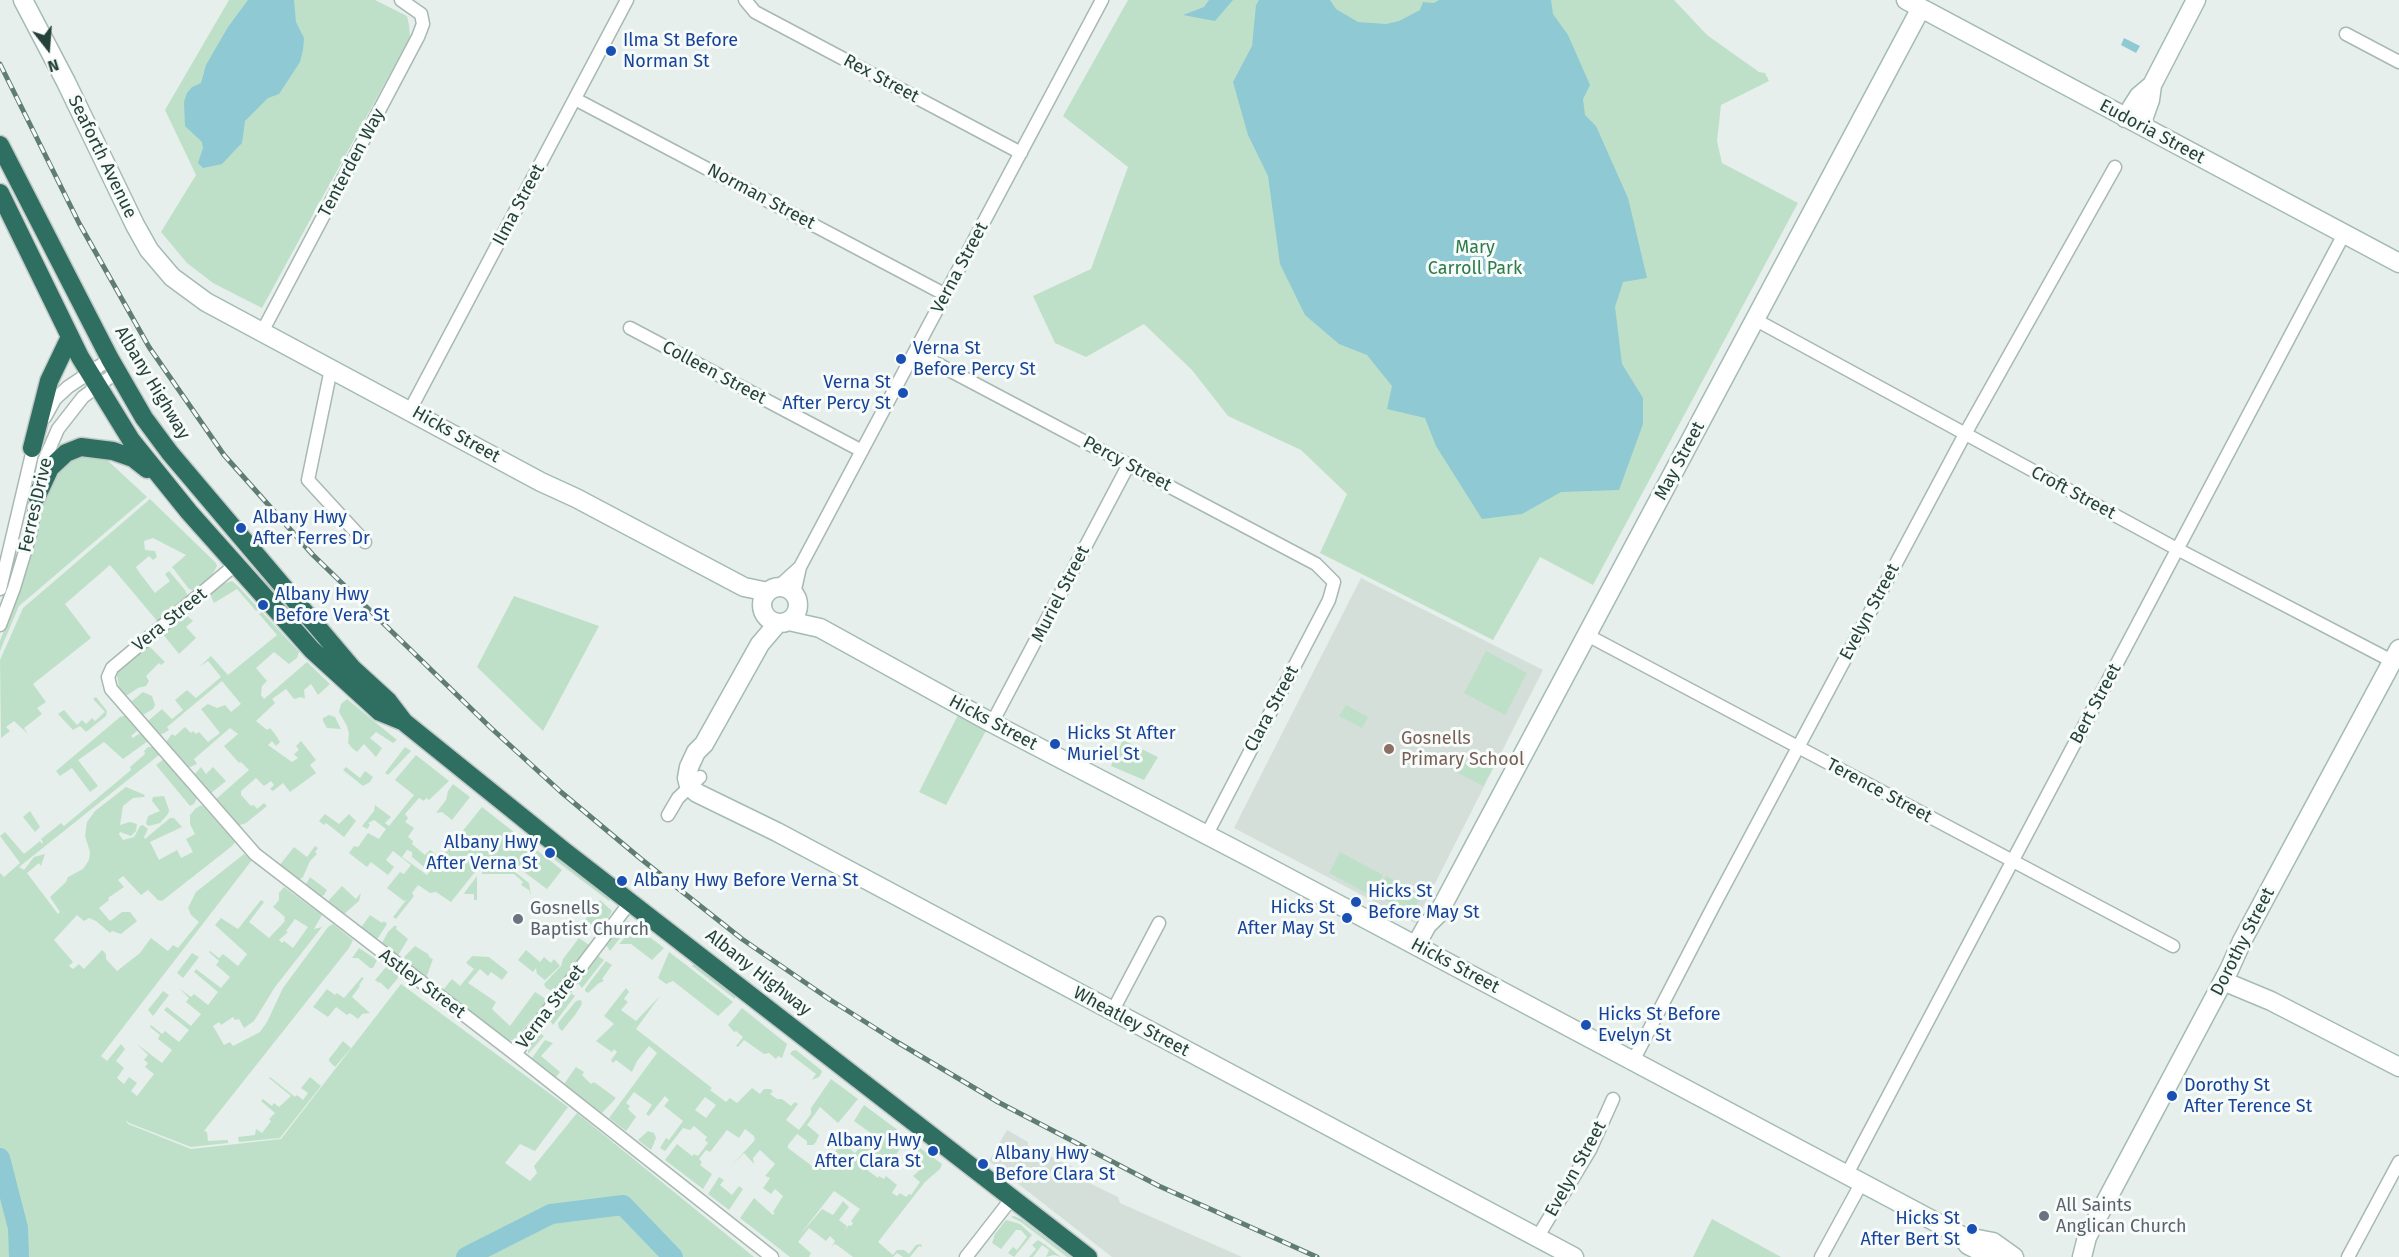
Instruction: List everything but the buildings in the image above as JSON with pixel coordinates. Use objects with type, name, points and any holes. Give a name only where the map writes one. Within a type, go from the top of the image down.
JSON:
[{"type":"highway","name":"Albany Highway","points":[[0,145],[113,365],[144,418],[170,453],[353,669],[388,701],[404,722],[631,902],[1088,1257]]},
{"type":"highway","name":"Albany Highway","points":[[0,194],[70,337],[93,380],[131,440],[161,479],[235,565],[312,650],[380,712],[404,722]]},
{"type":"highway","points":[[32,448],[49,381],[70,337]]},
{"type":"highway","points":[[37,496],[50,468],[66,453],[81,447],[113,451],[133,458],[161,479]]},
{"type":"street","name":"Seaforth Avenue","points":[[23,0],[66,82],[135,225],[149,250],[172,277]]},
{"type":"street","name":"Tenterden Way","points":[[262,332],[418,38],[423,24],[421,14],[400,0]]},
{"type":"street","name":"Ilma Street","points":[[410,410],[627,0]]},
{"type":"street","name":"Rex Street","points":[[745,0],[755,12],[1021,153]]},
{"type":"street","name":"Verna Street","points":[[668,815],[678,798],[694,782],[687,778],[696,752],[704,744],[760,644],[1102,0]]},
{"type":"street","points":[[2133,122],[2139,96],[2152,85],[2196,0]]},
{"type":"street","name":"Eudoria Street","points":[[1913,4],[2399,262]]},
{"type":"street","name":"May Street","points":[[1422,948],[1427,925],[1438,914],[1756,320],[1913,4]]},
{"type":"street","points":[[2346,34],[2399,62]]},
{"type":"street","name":"Norman Street","points":[[575,99],[946,295]]},
{"type":"street","name":"Evelyn Street","points":[[1633,1061],[1965,435],[2115,167]]},
{"type":"street","name":"Bert Street","points":[[1821,1257],[1854,1178],[2012,862],[2344,234]]},
{"type":"street","name":"Hicks Street","points":[[172,277],[206,302],[541,482],[576,498],[779,605],[992,723],[1207,834],[1962,1236],[1993,1242],[2013,1257]]},
{"type":"street","name":"Croft Street","points":[[1756,320],[2178,549],[2396,655]]},
{"type":"street","name":"Colleen Street","points":[[630,328],[862,451]]},
{"type":"street","name":"Percy Street","points":[[915,352],[1316,564],[1334,582]]},
{"type":"street","name":"Ferres Drive","points":[[0,589],[19,515],[32,448],[55,399],[93,380],[113,365]]},
{"type":"street","name":"Ferres Drive","points":[[0,624],[15,588],[30,535],[44,461],[58,429],[93,380],[113,365]]},
{"type":"street","points":[[331,369],[308,480],[365,542]]},
{"type":"street","name":"Muriel Street","points":[[992,723],[1129,464]]},
{"type":"street","name":"Vera Street","points":[[108,677],[112,668],[235,565]]},
{"type":"street","name":"Clara Street","points":[[1207,834],[1329,600],[1334,582]]},
{"type":"street","name":"Terence Street","points":[[1587,635],[2173,946]]},
{"type":"street","name":"Dorothy Street","points":[[2070,1257],[2087,1237],[2226,975],[2242,940],[2396,655]]},
{"type":"street","name":"Astley Street","points":[[108,677],[111,689],[255,854],[515,1054],[772,1257]]},
{"type":"street","name":"Wheatley Street","points":[[694,782],[711,801],[722,804],[1574,1257]]},
{"type":"street","name":"Verna Street","points":[[515,1054],[631,902]]},
{"type":"street","points":[[1112,1012],[1160,923]]},
{"type":"street","points":[[2226,975],[2271,1001],[2399,1067]]},
{"type":"street","name":"Evelyn Street","points":[[1538,1238],[1590,1150],[1613,1099]]},
{"type":"street","points":[[2348,1257],[2399,1162]]},
{"type":"street","points":[[966,1257],[1012,1198]]},
{"type":"street","name":"Hicks Street","points":[[1962,1236],[1968,1245],[1992,1257]]},
{"type":"street","name":"Dorothy Street","points":[[2082,1257],[2087,1237]]},
{"type":"shaded area","name":"Gosnells Primary School","points":[[1361,578],[1543,670],[1415,923],[1234,828]]},
{"type":"shaded area","points":[[1007,1130],[1028,1142],[1028,1146],[1076,1168],[1081,1179],[1118,1197],[1120,1203],[1242,1257],[1112,1257],[989,1161]]},
{"type":"green space","points":[[229,0],[375,0],[407,16],[409,25],[410,37],[262,308],[213,283],[187,263],[161,232],[196,175],[165,110]]},
{"type":"green space","name":"Mary Carroll Park","points":[[1128,0],[1674,0],[1707,35],[1759,72],[1765,73],[1769,81],[1721,105],[1717,141],[1722,163],[1798,203],[1593,585],[1540,557],[1493,640],[1320,553],[1347,494],[1301,450],[1228,416],[1192,370],[1144,324],[1086,357],[1055,343],[1033,296],[1091,269],[1128,167],[1063,116]]},
{"type":"green space","points":[[76,453],[106,459],[147,497],[19,606],[0,651],[0,641],[25,574],[44,501],[54,473]]},
{"type":"green space","points":[[150,499],[216,563],[217,566],[212,575],[195,591],[189,589],[172,567],[186,555],[153,538],[144,541],[145,550],[155,551],[157,557],[153,560],[149,556],[136,567],[155,593],[170,581],[165,574],[169,571],[188,597],[158,622],[110,565],[65,604],[91,638],[33,684],[46,702],[37,708],[42,714],[24,728],[28,734],[14,721],[6,727],[10,731],[1,738],[0,660],[23,608]]},
{"type":"green space","points":[[232,581],[259,609],[256,611],[237,589],[214,603],[210,594],[223,584]]},
{"type":"green space","points":[[514,596],[599,626],[543,731],[477,667]]},
{"type":"green space","points":[[262,612],[299,652],[297,658],[289,664],[274,652],[256,668],[267,681],[262,686],[261,695],[264,699],[307,662],[330,684],[318,695],[311,684],[304,690],[305,699],[301,697],[294,699],[286,689],[272,699],[275,703],[256,721],[267,730],[270,728],[280,742],[276,746],[272,741],[268,745],[292,762],[298,758],[294,754],[299,750],[296,746],[301,741],[316,760],[310,765],[316,773],[290,792],[283,783],[273,791],[270,789],[274,785],[271,781],[264,786],[256,778],[241,791],[241,795],[257,809],[264,803],[267,806],[246,823],[237,826],[215,800],[249,770],[241,762],[239,763],[224,746],[238,734],[230,728],[194,759],[197,764],[188,768],[166,742],[172,734],[175,736],[185,727],[191,733],[199,732],[208,742],[220,733],[201,709],[208,704],[217,708],[225,705],[231,712],[241,704],[222,681],[167,727],[169,730],[164,733],[160,735],[148,721],[162,709],[172,719],[183,710],[175,700],[187,690],[196,698],[221,677],[208,661],[199,667],[211,656],[228,675],[277,635],[259,614]]},
{"type":"green space","points":[[185,614],[193,621],[186,627],[196,638],[179,654],[162,633]]},
{"type":"green space","points":[[148,645],[165,662],[161,665],[159,663],[146,676],[149,681],[146,686],[126,696],[119,687],[117,675],[120,668]]},
{"type":"green space","points":[[1486,651],[1527,673],[1505,715],[1464,693]]},
{"type":"green space","points":[[143,692],[152,696],[155,705],[143,715],[132,701]]},
{"type":"green space","points":[[96,697],[107,711],[106,716],[86,732],[80,726],[73,730],[58,714],[64,710],[77,725],[82,720],[86,724],[92,718],[95,721],[105,712],[93,699]]},
{"type":"green space","points":[[347,699],[397,740],[393,743],[376,732],[370,738],[382,748],[376,757],[364,744],[357,752],[348,743],[347,726],[339,712],[341,704]]},
{"type":"green space","points":[[1346,705],[1368,717],[1362,728],[1339,716]]},
{"type":"green space","points":[[960,711],[988,727],[946,805],[919,792]]},
{"type":"green space","points":[[126,715],[138,730],[131,736],[133,738],[140,733],[148,741],[123,759],[104,742],[78,760],[98,786],[90,792],[72,768],[60,776],[56,771],[120,717]]},
{"type":"green space","points":[[329,715],[335,717],[341,729],[327,728],[323,718]]},
{"type":"green space","points":[[1123,740],[1158,757],[1144,780],[1111,766]]},
{"type":"green space","points":[[148,747],[154,747],[159,755],[19,867],[24,870],[34,857],[45,854],[41,866],[39,863],[27,873],[58,914],[60,912],[50,897],[66,882],[68,877],[83,869],[89,860],[90,852],[85,836],[87,822],[95,811],[126,787],[145,795],[133,798],[123,806],[120,825],[130,822],[137,824],[136,831],[131,836],[120,832],[123,840],[134,837],[143,825],[148,829],[145,839],[170,818],[174,818],[182,827],[150,842],[159,860],[177,850],[181,858],[193,852],[186,839],[195,834],[190,824],[190,815],[202,805],[235,842],[232,846],[162,901],[148,890],[141,895],[123,876],[118,880],[124,887],[108,898],[109,900],[99,908],[110,921],[122,912],[130,912],[137,921],[121,934],[112,931],[110,933],[96,921],[89,918],[84,921],[77,915],[54,940],[73,962],[69,966],[73,969],[79,964],[84,969],[102,950],[106,954],[106,959],[117,971],[140,953],[151,938],[168,951],[173,945],[178,948],[199,922],[191,915],[188,908],[196,892],[244,854],[252,860],[101,1056],[107,1061],[121,1044],[125,1049],[116,1061],[124,1068],[117,1078],[124,1084],[129,1077],[137,1083],[131,1091],[137,1096],[154,1074],[145,1067],[148,1063],[144,1060],[148,1055],[137,1044],[162,1063],[172,1050],[158,1039],[160,1035],[150,1027],[151,1025],[162,1034],[165,1031],[179,1042],[189,1030],[164,1010],[167,1007],[191,1026],[201,1014],[186,1002],[189,998],[180,989],[191,997],[194,994],[208,1005],[218,992],[194,972],[196,969],[221,988],[230,977],[216,965],[219,961],[209,952],[219,958],[223,954],[238,966],[247,954],[215,925],[221,918],[238,929],[261,900],[264,902],[249,922],[269,938],[285,921],[285,917],[273,907],[279,900],[279,893],[284,887],[322,915],[314,929],[322,927],[275,987],[254,1021],[244,1028],[239,1019],[235,1020],[233,1017],[221,1025],[219,1022],[213,1026],[224,1045],[230,1042],[233,1046],[260,1032],[283,988],[328,927],[333,924],[353,940],[204,1131],[207,1132],[208,1141],[228,1140],[228,1143],[191,1147],[126,1120],[128,1124],[191,1149],[281,1139],[401,984],[568,1107],[535,1151],[520,1144],[505,1163],[530,1181],[537,1173],[534,1166],[577,1113],[754,1257],[0,1257],[0,873],[4,877],[20,863],[0,836],[5,832],[24,854],[40,841],[42,844],[41,839],[61,823],[64,826],[131,770],[130,767],[145,754],[144,751]],"holes":[[[295,919],[308,927],[293,948],[279,940],[288,932],[286,931]]]},
{"type":"green space","points":[[405,747],[411,751],[388,775],[385,773]]},
{"type":"green space","points":[[1478,753],[1496,762],[1483,786],[1450,769],[1455,759],[1471,767]]},
{"type":"green space","points":[[416,755],[449,781],[429,800],[426,798],[424,801],[419,798],[405,814],[408,818],[405,822],[414,828],[408,837],[413,841],[412,844],[425,855],[430,850],[441,858],[482,807],[562,870],[547,889],[516,866],[479,867],[451,902],[436,892],[430,893],[418,885],[412,893],[414,896],[396,919],[393,917],[407,899],[404,901],[387,888],[400,872],[404,874],[411,865],[393,851],[386,860],[394,867],[388,875],[371,862],[367,867],[349,853],[354,846],[358,847],[368,833],[379,839],[386,829],[374,820],[368,823],[370,825],[367,829],[362,826],[374,811],[375,805],[391,817],[385,823],[389,826],[414,795],[395,780]],"holes":[[[407,850],[412,852],[412,857],[424,867],[429,863],[434,866],[427,875],[402,857]]]},
{"type":"green space","points":[[164,759],[197,798],[194,804],[190,806],[156,765]]},
{"type":"green space","points":[[201,767],[206,774],[213,767],[226,781],[210,794],[194,775]]},
{"type":"green space","points":[[346,767],[360,778],[365,771],[373,777],[363,786],[343,770]]},
{"type":"green space","points":[[453,784],[470,797],[452,820],[442,812],[436,813],[446,800]]},
{"type":"green space","points":[[164,796],[169,810],[168,814],[160,823],[148,826],[146,823],[148,816],[160,811],[152,801],[153,797]]},
{"type":"green space","points":[[30,811],[40,827],[35,832],[23,817]]},
{"type":"green space","points":[[325,814],[339,824],[349,814],[356,821],[344,837],[326,823],[324,825],[319,821]]},
{"type":"green space","points":[[315,846],[318,848],[315,852],[317,854],[298,881],[279,866],[294,847],[307,857]]},
{"type":"green space","points":[[1340,852],[1383,875],[1372,896],[1329,873]]},
{"type":"green space","points":[[553,855],[609,898],[609,901],[551,857]]},
{"type":"green space","points":[[482,871],[515,872],[529,883],[531,896],[529,890],[521,885],[523,882],[514,874],[482,874]]},
{"type":"green space","points":[[477,876],[477,900],[474,900],[474,894],[464,894]]},
{"type":"green space","points":[[1386,876],[1422,895],[1411,915],[1376,895]]},
{"type":"green space","points":[[310,877],[327,890],[324,895],[319,897],[305,886]]},
{"type":"green space","points":[[342,886],[356,899],[361,893],[359,901],[343,915],[328,904]]},
{"type":"green space","points":[[600,900],[612,911],[600,932],[585,920]]},
{"type":"green space","points":[[370,915],[387,924],[378,938],[374,940],[360,929]]},
{"type":"green space","points":[[628,921],[631,924],[610,951],[606,945]]},
{"type":"green space","points":[[394,926],[397,926],[396,929],[408,939],[397,957],[381,945]]},
{"type":"green space","points":[[635,926],[664,948],[652,960],[631,944],[619,944]]},
{"type":"green space","points":[[579,938],[592,947],[556,989],[552,991],[546,988],[544,984],[561,966],[563,959]]},
{"type":"green space","points":[[415,946],[433,959],[425,981],[402,962]]},
{"type":"green space","points":[[359,948],[377,960],[373,968],[358,958],[352,958]]},
{"type":"green space","points":[[526,950],[540,962],[544,957],[551,963],[554,959],[560,966],[545,980],[537,974],[536,968],[533,972],[518,960]]},
{"type":"green space","points":[[669,952],[733,1002],[718,1016],[673,981],[666,984],[658,978]]},
{"type":"green space","points":[[192,953],[199,957],[183,978],[177,973]]},
{"type":"green space","points":[[472,956],[489,957],[508,972],[502,980],[491,972],[488,976],[480,969],[468,983],[496,1002],[492,1009],[510,1026],[535,992],[546,999],[515,1040],[505,1041],[448,998],[443,990],[452,979],[460,986],[474,969],[466,963]]},
{"type":"green space","points":[[598,956],[604,960],[582,988],[578,983]]},
{"type":"green space","points":[[606,961],[612,965],[602,979],[604,981],[588,993],[585,989]]},
{"type":"green space","points":[[694,964],[735,996],[735,999],[692,966]]},
{"type":"green space","points":[[387,966],[398,975],[388,990],[375,980]]},
{"type":"green space","points":[[362,977],[364,978],[360,986],[352,997],[370,1013],[362,1014],[358,1019],[336,1007],[328,1017],[313,1007],[327,989],[344,998]]},
{"type":"green space","points":[[626,988],[629,992],[624,999],[628,1002],[621,1010],[636,1021],[660,996],[636,1029],[712,1088],[710,1090],[726,1102],[730,1098],[737,1103],[752,1088],[760,1094],[764,1089],[770,1089],[773,1091],[770,1094],[791,1106],[795,1102],[798,1104],[786,1120],[799,1130],[831,1079],[858,1099],[838,1123],[820,1107],[807,1125],[819,1135],[816,1142],[813,1145],[807,1145],[807,1141],[797,1134],[788,1148],[816,1169],[819,1169],[843,1143],[855,1153],[872,1134],[854,1121],[864,1105],[907,1137],[891,1163],[870,1151],[863,1160],[870,1166],[867,1170],[878,1178],[879,1176],[884,1179],[886,1176],[897,1185],[892,1193],[897,1196],[900,1193],[906,1197],[911,1195],[920,1182],[913,1176],[921,1169],[915,1163],[921,1156],[916,1151],[920,1148],[942,1164],[878,1242],[893,1255],[897,1250],[904,1250],[909,1254],[916,1245],[921,1244],[922,1247],[919,1246],[910,1257],[903,1257],[897,1253],[893,1257],[853,1257],[837,1245],[834,1244],[831,1248],[835,1241],[830,1236],[826,1241],[809,1228],[798,1242],[811,1253],[809,1257],[790,1257],[740,1218],[754,1198],[773,1215],[783,1196],[775,1189],[771,1194],[763,1188],[770,1178],[765,1176],[775,1164],[760,1150],[753,1158],[754,1164],[744,1153],[731,1166],[755,1140],[754,1136],[745,1129],[739,1138],[727,1130],[710,1152],[706,1150],[699,1159],[702,1162],[700,1165],[712,1174],[703,1189],[665,1160],[677,1144],[692,1156],[694,1154],[698,1156],[708,1143],[705,1140],[707,1137],[694,1126],[690,1130],[683,1128],[665,1151],[660,1148],[666,1138],[669,1140],[683,1121],[664,1106],[669,1100],[665,1096],[649,1116],[646,1114],[652,1105],[634,1092],[626,1103],[630,1106],[628,1109],[636,1117],[626,1131],[609,1118],[657,1053],[649,1046],[637,1061],[632,1072],[616,1060],[613,1063],[611,1060],[617,1052],[614,1049],[612,1052],[596,1041],[614,1024],[604,1016]],"holes":[[[705,1097],[716,1105],[706,1118],[695,1110]],[[834,1191],[860,1209],[851,1221],[853,1223],[851,1226],[849,1225],[845,1230],[847,1226],[839,1220],[849,1207],[843,1201],[833,1215],[822,1209],[799,1236]]]},
{"type":"green space","points":[[163,991],[169,995],[153,1016],[148,1010]]},
{"type":"green space","points":[[569,992],[575,996],[553,1025],[549,1019]]},
{"type":"green space","points":[[581,1000],[582,1004],[562,1031],[558,1023],[576,1001]]},
{"type":"green space","points":[[742,1008],[787,1044],[782,1058],[778,1056],[776,1059],[769,1053],[764,1054],[744,1040],[738,1047],[736,1046],[743,1037],[728,1025]]},
{"type":"green space","points":[[538,1032],[544,1036],[528,1054],[528,1046]]},
{"type":"green space","points":[[545,1040],[553,1043],[541,1056],[560,1072],[556,1077],[532,1058]]},
{"type":"green space","points":[[343,1041],[351,1048],[335,1067],[329,1059]]},
{"type":"green space","points":[[796,1050],[821,1070],[819,1077],[812,1080],[816,1074],[790,1054]]},
{"type":"green space","points":[[576,1067],[584,1072],[582,1075],[591,1084],[594,1082],[616,1098],[602,1113],[564,1084]]},
{"type":"green space","points":[[270,1077],[295,1097],[297,1095],[303,1100],[308,1093],[301,1088],[310,1077],[321,1086],[280,1138],[239,1142],[238,1137],[255,1135],[256,1129],[262,1133],[271,1121],[269,1119],[275,1113],[261,1101],[263,1099],[272,1106],[274,1103],[279,1107],[291,1096]]},
{"type":"green space","points":[[648,1131],[654,1133],[656,1138],[651,1150],[638,1140]]},
{"type":"green space","points":[[719,1177],[724,1180],[720,1185],[732,1195],[739,1186],[743,1189],[729,1210],[708,1194]]},
{"type":"green space","points":[[1014,1216],[1071,1257],[1067,1257],[1011,1217]]},
{"type":"green space","points":[[1712,1219],[1781,1257],[1693,1257]]},
{"type":"green space","points":[[1006,1220],[1020,1224],[1032,1235],[1014,1257],[1008,1253],[1013,1247],[1017,1250],[1027,1237],[1021,1230],[1016,1230],[1001,1249],[992,1243],[995,1234]]},
{"type":"green space","points":[[1038,1240],[1061,1257],[1054,1255],[1046,1257],[1049,1250],[1042,1245],[1033,1257],[1029,1257],[1036,1249],[1032,1245]]},
{"type":"water","points":[[248,0],[294,0],[296,22],[304,38],[300,62],[279,94],[268,98],[245,121],[242,143],[222,164],[203,168],[198,163],[203,148],[202,142],[185,126],[184,102],[192,87],[201,83],[206,65],[228,27]]},
{"type":"water","points":[[1209,0],[1233,0],[1215,21],[1183,15],[1204,7]]},
{"type":"water","points":[[1259,0],[1330,0],[1336,9],[1358,22],[1386,24],[1399,21],[1420,10],[1423,2],[1551,0],[1553,14],[1568,35],[1590,85],[1583,99],[1585,115],[1596,126],[1628,198],[1647,278],[1623,282],[1615,307],[1622,364],[1643,398],[1643,424],[1619,490],[1561,492],[1522,514],[1482,519],[1436,446],[1425,418],[1387,409],[1392,386],[1367,355],[1339,344],[1305,315],[1280,264],[1268,176],[1248,135],[1233,82],[1252,46],[1256,5]]},
{"type":"water","points":[[2124,38],[2140,46],[2136,53],[2121,45]]},
{"type":"waterway","points":[[0,1158],[18,1228],[19,1257]]},
{"type":"waterway","points":[[466,1257],[551,1214],[623,1205],[673,1257]]},
{"type":"railway","points":[[0,64],[79,223],[149,347],[224,455],[313,555],[491,728],[561,792],[742,939],[829,999],[897,1042],[998,1102],[1159,1186],[1317,1257]]},
{"type":"place","name":"Ilma St Before Norman St","points":[[611,51]]},
{"type":"place","name":"Verna St Before Percy St","points":[[901,359]]},
{"type":"place","name":"Verna St After Percy St","points":[[903,393]]},
{"type":"place","name":"Albany Hwy After Ferres Dr","points":[[241,528]]},
{"type":"place","name":"Albany Hwy Before Vera St","points":[[263,605]]},
{"type":"place","name":"Hicks St After Muriel St","points":[[1055,744]]},
{"type":"place","name":"Gosnells Primary School","points":[[1389,749]]},
{"type":"place","name":"Albany Hwy After Verna St","points":[[550,853]]},
{"type":"place","name":"Albany Hwy Before Verna St","points":[[622,881]]},
{"type":"place","name":"Hicks St Before May St","points":[[1356,902]]},
{"type":"place","name":"Hicks St After May St","points":[[1347,918]]},
{"type":"place","name":"Gosnells Baptist Church","points":[[518,919]]},
{"type":"place","name":"Hicks St Before Evelyn St","points":[[1586,1025]]},
{"type":"place","name":"Dorothy St After Terence St","points":[[2172,1096]]},
{"type":"place","name":"Albany Hwy After Clara St","points":[[933,1151]]},
{"type":"place","name":"Albany Hwy Before Clara St","points":[[983,1164]]},
{"type":"place","name":"All Saints Anglican Church","points":[[2044,1216]]},
{"type":"place","name":"Hicks St After Bert St","points":[[1972,1229]]}]
